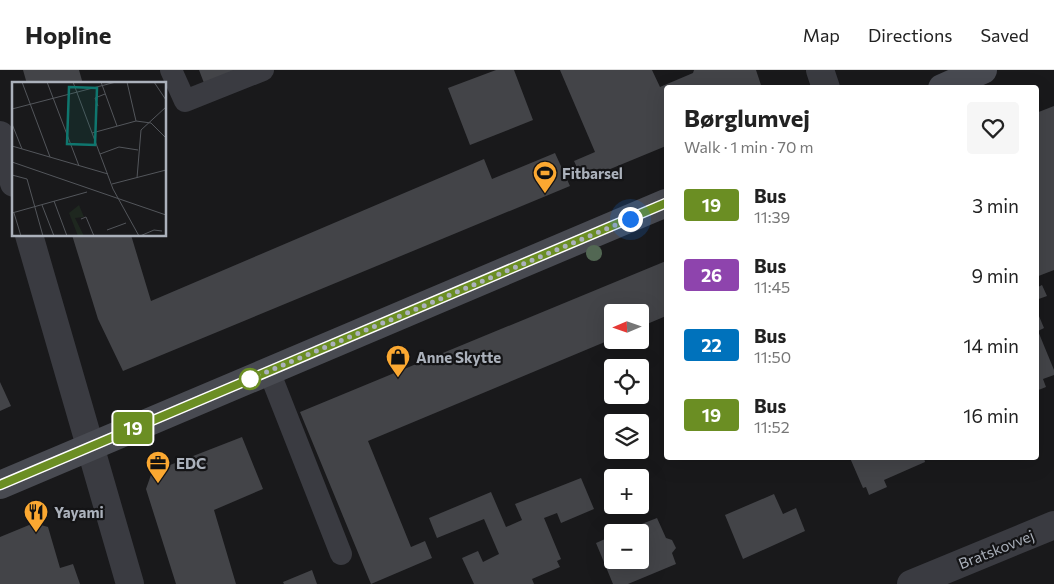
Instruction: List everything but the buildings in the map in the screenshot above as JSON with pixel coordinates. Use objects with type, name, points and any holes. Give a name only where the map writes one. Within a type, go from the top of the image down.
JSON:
[{"type":"street","points":[[820,70],[825,85]]},
{"type":"street","points":[[949,85],[983,70]]},
{"type":"street","points":[[0,136],[12,176]]},
{"type":"street","points":[[0,485],[664,204]]},
{"type":"street","points":[[29,236],[130,584]]},
{"type":"street","name":"Bratskovvej","points":[[911,584],[1054,526]]},
{"type":"lane","points":[[171,70],[185,101],[263,70]]},
{"type":"lane","points":[[269,371],[341,554]]},
{"type":"bus line","name":"19","points":[[0,485],[664,204]]},
{"type":"place","name":"Fitbarsel","points":[[545,194]]},
{"type":"place","name":"Anne Skytte","points":[[398,378]]},
{"type":"place","name":"EDC","points":[[158,484]]},
{"type":"place","name":"Yayami","points":[[36,533]]},
{"type":"route","points":[[250,379],[630,219]]}]
